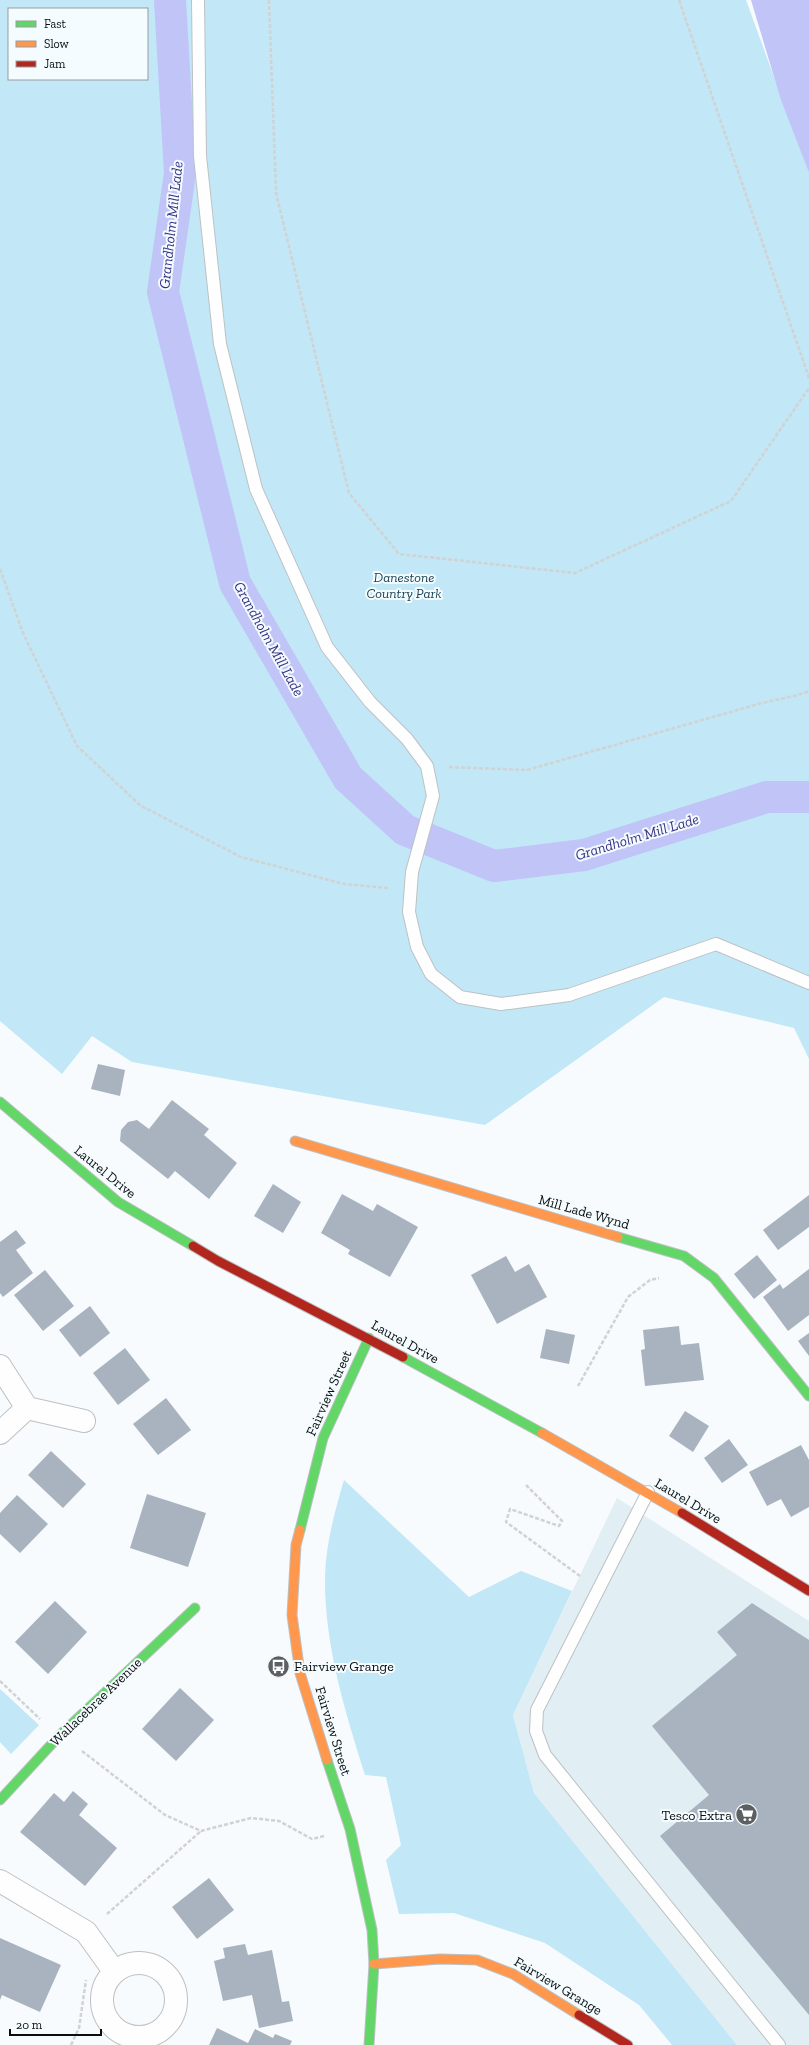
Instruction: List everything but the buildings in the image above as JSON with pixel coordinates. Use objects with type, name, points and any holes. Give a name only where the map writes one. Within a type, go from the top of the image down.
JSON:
[{"type":"street","name":"Laurel Drive","points":[[0,1102],[118,1202],[218,1261],[369,1338],[648,1492],[809,1591]]},
{"type":"street","name":"Mill Lade Wynd","points":[[295,1141],[684,1256],[714,1278],[809,1396]]},
{"type":"street","name":"Fairview Street","points":[[369,1338],[323,1438],[296,1545],[292,1615],[300,1673],[320,1741],[350,1829],[372,1930],[374,1964],[369,2045]]},
{"type":"street","points":[[0,1366],[27,1408],[84,1422]]},
{"type":"street","points":[[0,1433],[27,1408]]},
{"type":"street","name":"Wallacebrae Avenue","points":[[0,1800],[61,1734],[195,1608]]},
{"type":"street","points":[[0,1881],[86,1932],[114,1971]]},
{"type":"street","name":"Fairview Grange","points":[[374,1964],[440,1959],[477,1960],[513,1974],[628,2045]]},
{"type":"lane","points":[[198,0],[200,156],[220,344],[256,489],[327,647],[370,702],[407,739],[426,766],[433,796],[412,872],[409,912],[416,947],[431,974],[460,997],[501,1004],[569,996],[716,944],[809,983]]},
{"type":"lane","points":[[648,1492],[537,1710],[536,1731],[545,1755],[779,2045]]},
{"type":"path","points":[[269,0],[276,194],[350,493],[399,554],[575,573],[731,501],[809,388]]},
{"type":"path","points":[[678,0],[809,378]]},
{"type":"path","points":[[0,569],[23,633],[77,746],[141,806],[241,857],[344,884],[411,889]]},
{"type":"path","points":[[426,766],[527,770],[762,702],[798,695],[809,691]]},
{"type":"path","points":[[578,1386],[628,1297],[650,1280],[663,1277]]},
{"type":"path","points":[[526,1485],[562,1521],[559,1526],[510,1509],[506,1522],[599,1589]]},
{"type":"path","points":[[0,1681],[42,1721],[61,1734],[165,1815],[201,1831],[251,1818],[279,1821],[312,1840],[350,1829]]},
{"type":"shaded area","points":[[617,1498],[809,1621],[809,2045],[737,2045],[534,1793],[513,1715]]},
{"type":"green space","name":"Danestone Country Park","points":[[0,0],[746,0],[809,173],[809,1059],[794,1028],[664,997],[485,1125],[132,1062],[92,1036],[62,1074],[0,1021]]},
{"type":"green space","points":[[344,1480],[469,1597],[521,1571],[572,1591],[513,1715],[534,1793],[737,2045],[672,2045],[639,2005],[545,1943],[454,1913],[399,1914],[386,1860],[401,1845],[386,1777],[365,1775],[343,1702],[328,1627],[325,1576],[327,1551],[337,1503]]},
{"type":"green space","points":[[0,1689],[39,1725],[11,1754],[0,1742]]},
{"type":"water","points":[[751,0],[809,0],[809,173],[781,100]]},
{"type":"waterway","name":"Grandholm Mill Lade","points":[[170,0],[180,173],[163,292],[235,583],[348,778],[405,830],[494,866],[584,855],[767,797],[809,797]]},
{"type":"traffic: fast","points":[[0,1102],[118,1202],[193,1246]]},
{"type":"traffic: fast","points":[[618,1237],[684,1256],[714,1278],[809,1396]]},
{"type":"traffic: fast","points":[[300,1530],[323,1438],[369,1338]]},
{"type":"traffic: fast","points":[[403,1357],[542,1433]]},
{"type":"traffic: fast","points":[[0,1800],[61,1734],[195,1608]]},
{"type":"traffic: fast","points":[[327,1760],[350,1829],[372,1930],[374,1964],[369,2045]]},
{"type":"traffic: slow","points":[[295,1141],[618,1237]]},
{"type":"traffic: slow","points":[[542,1433],[682,1513]]},
{"type":"traffic: slow","points":[[300,1530],[296,1545],[292,1615],[300,1673],[327,1760]]},
{"type":"traffic: slow","points":[[374,1964],[440,1959],[477,1960],[513,1974],[579,2015]]},
{"type":"traffic: jam","points":[[193,1246],[218,1261],[403,1357]]},
{"type":"traffic: jam","points":[[682,1513],[809,1591]]},
{"type":"traffic: jam","points":[[579,2015],[628,2045]]},
{"type":"place","name":"Fairview Grange","points":[[278,1666]]},
{"type":"place","name":"Tesco Extra","points":[[747,1815]]}]
